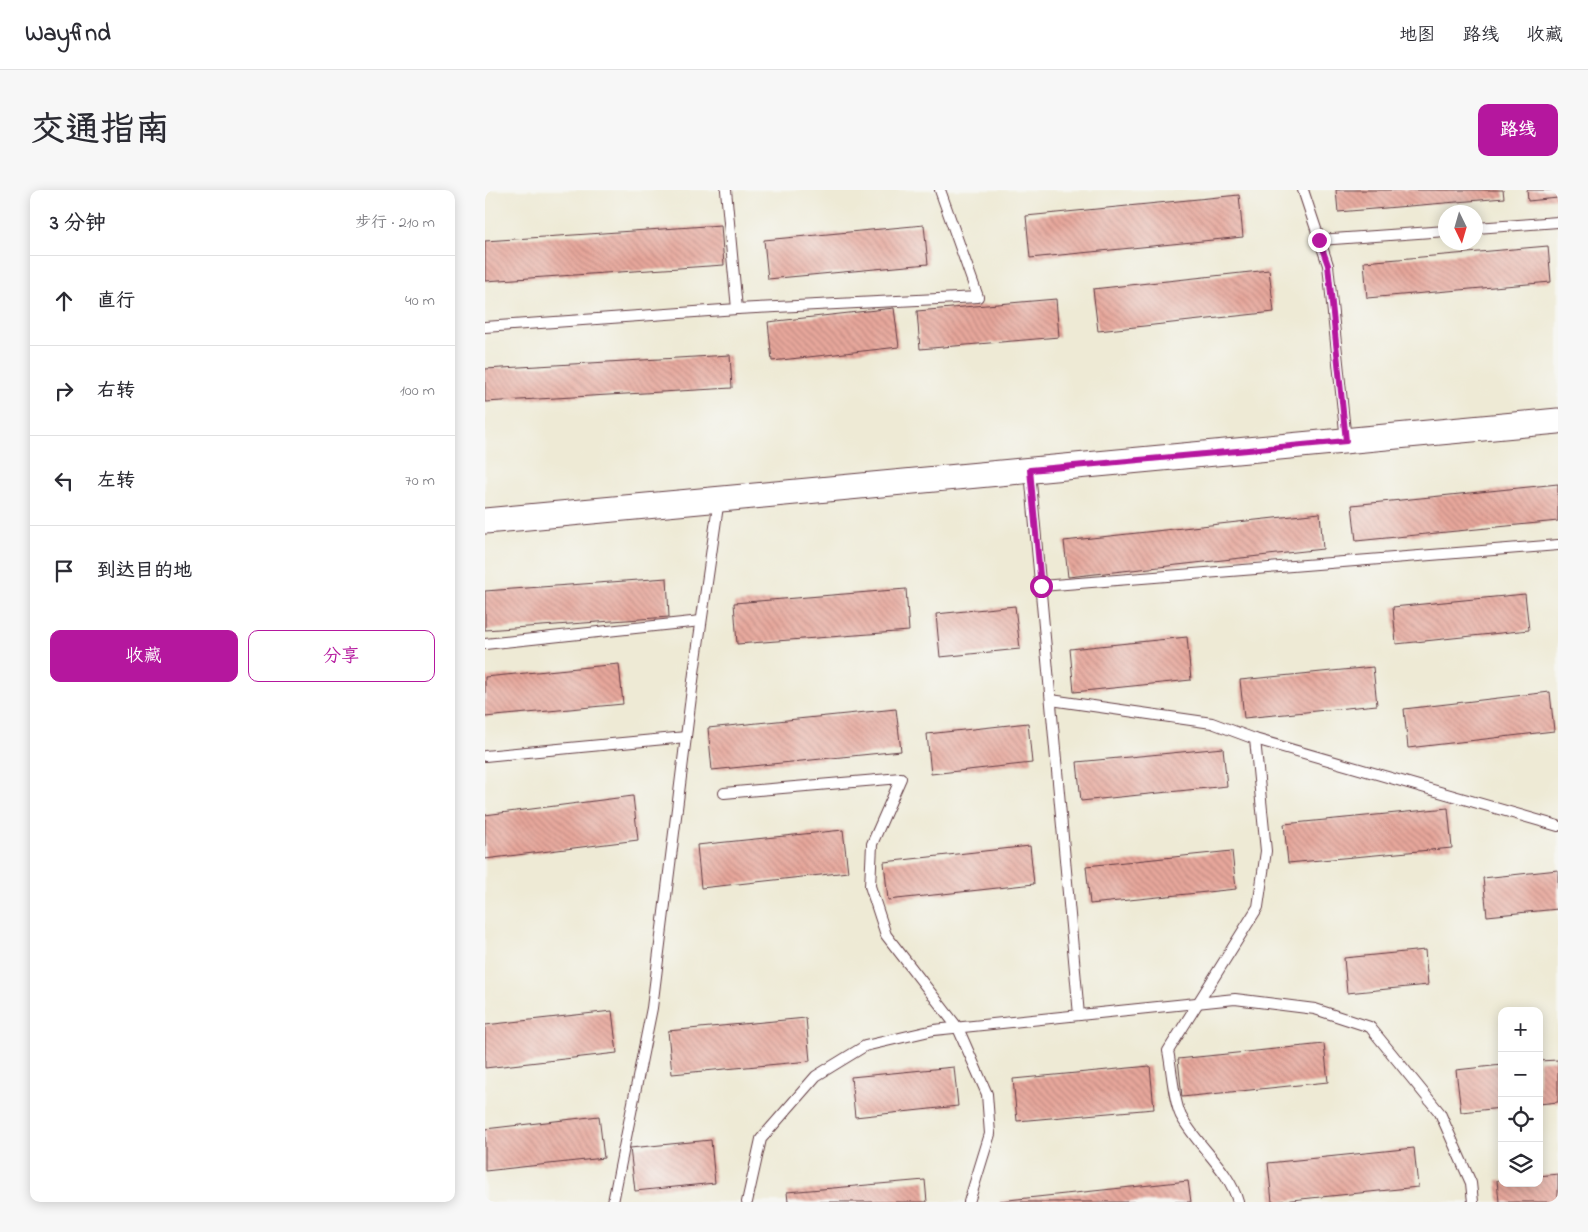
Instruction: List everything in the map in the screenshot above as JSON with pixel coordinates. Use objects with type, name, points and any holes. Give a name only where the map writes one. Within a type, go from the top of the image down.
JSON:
[{"type":"street","points":[[485,521],[1558,421]]},
{"type":"lane","points":[[726,190],[737,309]]},
{"type":"lane","points":[[485,327],[737,309],[978,297],[940,190]]},
{"type":"lane","points":[[1303,190],[1328,265],[1346,441]]},
{"type":"lane","points":[[1483,227],[1558,222]]},
{"type":"lane","points":[[1319,240],[1438,232]]},
{"type":"lane","points":[[1030,470],[1079,1015]]},
{"type":"lane","points":[[613,1202],[652,1008],[701,621],[719,499]]},
{"type":"lane","points":[[1041,586],[1558,546]]},
{"type":"lane","points":[[485,644],[701,621]]},
{"type":"lane","points":[[1051,700],[1212,723],[1255,739],[1558,826]]},
{"type":"lane","points":[[485,756],[686,737]]},
{"type":"lane","points":[[1238,1202],[1235,1188],[1189,1130],[1179,1113],[1169,1051],[1258,907],[1267,851],[1255,739]]},
{"type":"lane","points":[[724,793],[901,778],[872,844],[870,886],[886,936],[958,1028],[987,1094],[989,1134],[969,1202]]},
{"type":"lane","points":[[747,1202],[761,1139],[816,1076],[865,1046],[934,1030],[1235,999],[1306,1008],[1370,1027],[1440,1113],[1471,1183],[1473,1202]]},
{"type":"building","points":[[1336,190],[1503,190],[1504,198],[1338,212]]},
{"type":"building","points":[[1527,190],[1558,190],[1558,198],[1528,201]]},
{"type":"building","points":[[1239,195],[1243,237],[1030,258],[1026,216]]},
{"type":"building","points":[[721,225],[724,265],[485,281],[485,241]]},
{"type":"building","points":[[924,225],[928,264],[768,279],[764,240]]},
{"type":"building","points":[[1548,246],[1551,282],[1367,298],[1364,262]]},
{"type":"building","points":[[1269,270],[1274,312],[1098,331],[1093,289]]},
{"type":"building","points":[[1056,299],[1059,337],[920,349],[917,311]]},
{"type":"building","points":[[894,308],[899,347],[772,361],[768,322]]},
{"type":"building","points":[[730,355],[732,388],[485,402],[485,369]]},
{"type":"building","points":[[1558,484],[1558,521],[1356,541],[1352,505]]},
{"type":"building","points":[[1320,513],[1323,549],[1068,577],[1064,541]]},
{"type":"building","points":[[667,578],[669,617],[485,630],[485,591]]},
{"type":"building","points":[[906,589],[909,631],[737,644],[734,603]]},
{"type":"building","points":[[1525,594],[1529,630],[1396,644],[1393,607]]},
{"type":"building","points":[[1015,606],[1020,649],[940,657],[936,614]]},
{"type":"building","points":[[1187,637],[1191,680],[1074,692],[1070,649]]},
{"type":"building","points":[[619,664],[623,704],[485,717],[485,677]]},
{"type":"building","points":[[1373,667],[1377,705],[1244,718],[1240,680]]},
{"type":"building","points":[[1550,692],[1554,731],[1408,748],[1404,709]]},
{"type":"building","points":[[896,709],[901,751],[712,770],[708,728]]},
{"type":"building","points":[[1028,723],[1032,763],[931,774],[927,734]]},
{"type":"building","points":[[1223,748],[1227,786],[1081,801],[1077,762]]},
{"type":"building","points":[[633,796],[638,840],[485,859],[485,815]]},
{"type":"building","points":[[1448,808],[1452,848],[1288,863],[1284,824]]},
{"type":"building","points":[[843,830],[848,872],[701,888],[697,845]]},
{"type":"building","points":[[1030,846],[1034,884],[888,900],[884,862]]},
{"type":"building","points":[[1232,851],[1236,889],[1090,904],[1086,866]]},
{"type":"building","points":[[1558,870],[1558,909],[1487,916],[1483,878]]},
{"type":"building","points":[[1425,950],[1428,985],[1347,993],[1344,958]]},
{"type":"building","points":[[612,1011],[617,1053],[485,1068],[485,1025]]},
{"type":"building","points":[[806,1018],[810,1061],[672,1074],[668,1031]]},
{"type":"building","points":[[1324,1044],[1328,1082],[1182,1097],[1178,1059]]},
{"type":"building","points":[[1558,1060],[1558,1102],[1543,1104],[1543,1061]]},
{"type":"building","points":[[1498,1065],[1498,1108],[1461,1112],[1456,1070]]},
{"type":"building","points":[[1150,1066],[1154,1109],[1017,1121],[1013,1079]]},
{"type":"building","points":[[954,1067],[958,1106],[855,1117],[851,1077]]},
{"type":"building","points":[[599,1116],[604,1158],[485,1171],[485,1129]]},
{"type":"building","points":[[711,1140],[715,1183],[635,1191],[630,1148]]},
{"type":"building","points":[[1414,1148],[1418,1187],[1272,1202],[1268,1163]]},
{"type":"building","points":[[1558,1174],[1558,1202],[1499,1202],[1497,1180],[1498,1187],[1543,1187],[1543,1176]]},
{"type":"building","points":[[925,1180],[927,1202],[788,1202],[787,1192]]},
{"type":"building","points":[[1188,1181],[1191,1202],[999,1202],[999,1201]]},
{"type":"route","points":[[1041,586],[1030,470],[1346,441],[1328,265],[1319,240]]}]
